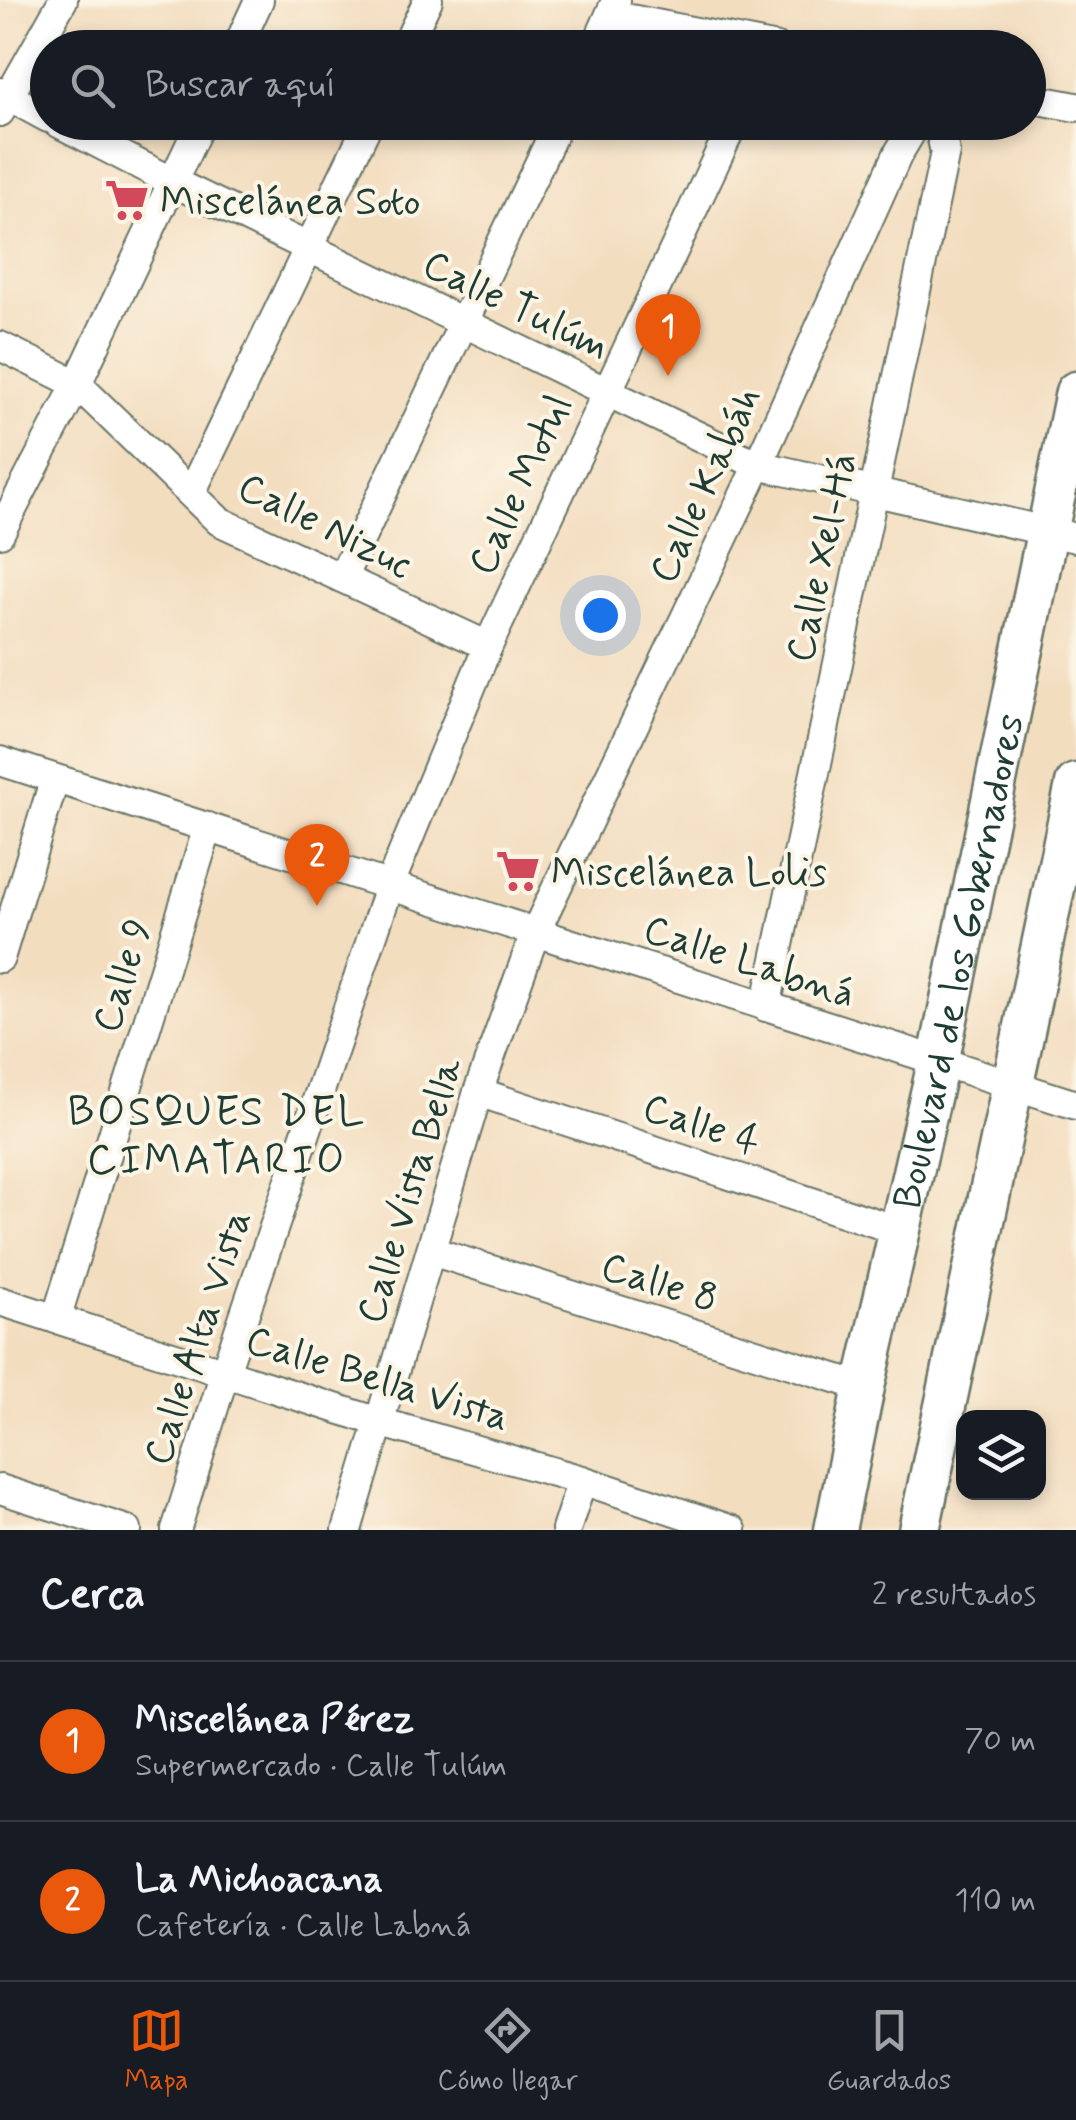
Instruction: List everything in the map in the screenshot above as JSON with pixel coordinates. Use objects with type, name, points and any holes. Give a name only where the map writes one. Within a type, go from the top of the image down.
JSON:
[{"type":"main road","name":"Boulevard de los Gobernadores","points":[[835,1530],[938,1062],[1062,534],[1076,392]]},
{"type":"main road","name":"Boulevard de los Gobernadores","points":[[919,1530],[1076,784]]},
{"type":"street","points":[[45,30],[63,0]]},
{"type":"street","points":[[245,30],[259,0]]},
{"type":"street","points":[[414,30],[428,0]]},
{"type":"street","points":[[603,30],[614,7],[705,30]]},
{"type":"street","points":[[30,54],[2,100],[30,111]]},
{"type":"street","points":[[1046,101],[1076,107]]},
{"type":"street","name":"Calle Tulúm","points":[[92,140],[758,465],[1062,534]]},
{"type":"street","points":[[0,532],[77,384],[193,140]]},
{"type":"street","points":[[190,493],[360,140]]},
{"type":"street","points":[[342,578],[551,140]]},
{"type":"street","name":"Calle Motul","points":[[390,884],[488,646],[725,140]]},
{"type":"street","name":"Calle Kabáh","points":[[536,933],[758,465],[906,140]]},
{"type":"street","name":"Calle Xel-Há","points":[[766,1007],[945,152],[942,140]]},
{"type":"street","name":"Calle Nizuc","points":[[0,346],[77,384],[219,520],[488,646]]},
{"type":"street","name":"Calle Labná","points":[[0,761],[1076,1106]]},
{"type":"street","points":[[0,958],[54,781]]},
{"type":"street","name":"Calle 9","points":[[56,1319],[208,827]]},
{"type":"street","name":"Calle Alta Vista","points":[[176,1530],[225,1372],[390,884]]},
{"type":"street","name":"Calle Vista Bella","points":[[347,1530],[478,1092],[536,933]]},
{"type":"street","name":"Calle 4","points":[[478,1092],[900,1230]]},
{"type":"street","name":"Calle 8","points":[[432,1251],[864,1387]]},
{"type":"street","name":"Calle Bella Vista","points":[[0,1301],[732,1530]]},
{"type":"street","points":[[566,1530],[582,1480]]},
{"type":"street","points":[[0,1489],[127,1530]]},
{"type":"place","name":"Miscelánea Soto","points":[[127,200]]},
{"type":"place","name":"Miscelánea Pérez","points":[[668,376]]},
{"type":"place","name":"Miscelánea Lolis","points":[[518,871]]},
{"type":"place","name":"La Michoacana","points":[[317,906]]},
{"type":"district","name":"BOSQUES DEL CIMATARIO","points":[[217,1134]]}]
